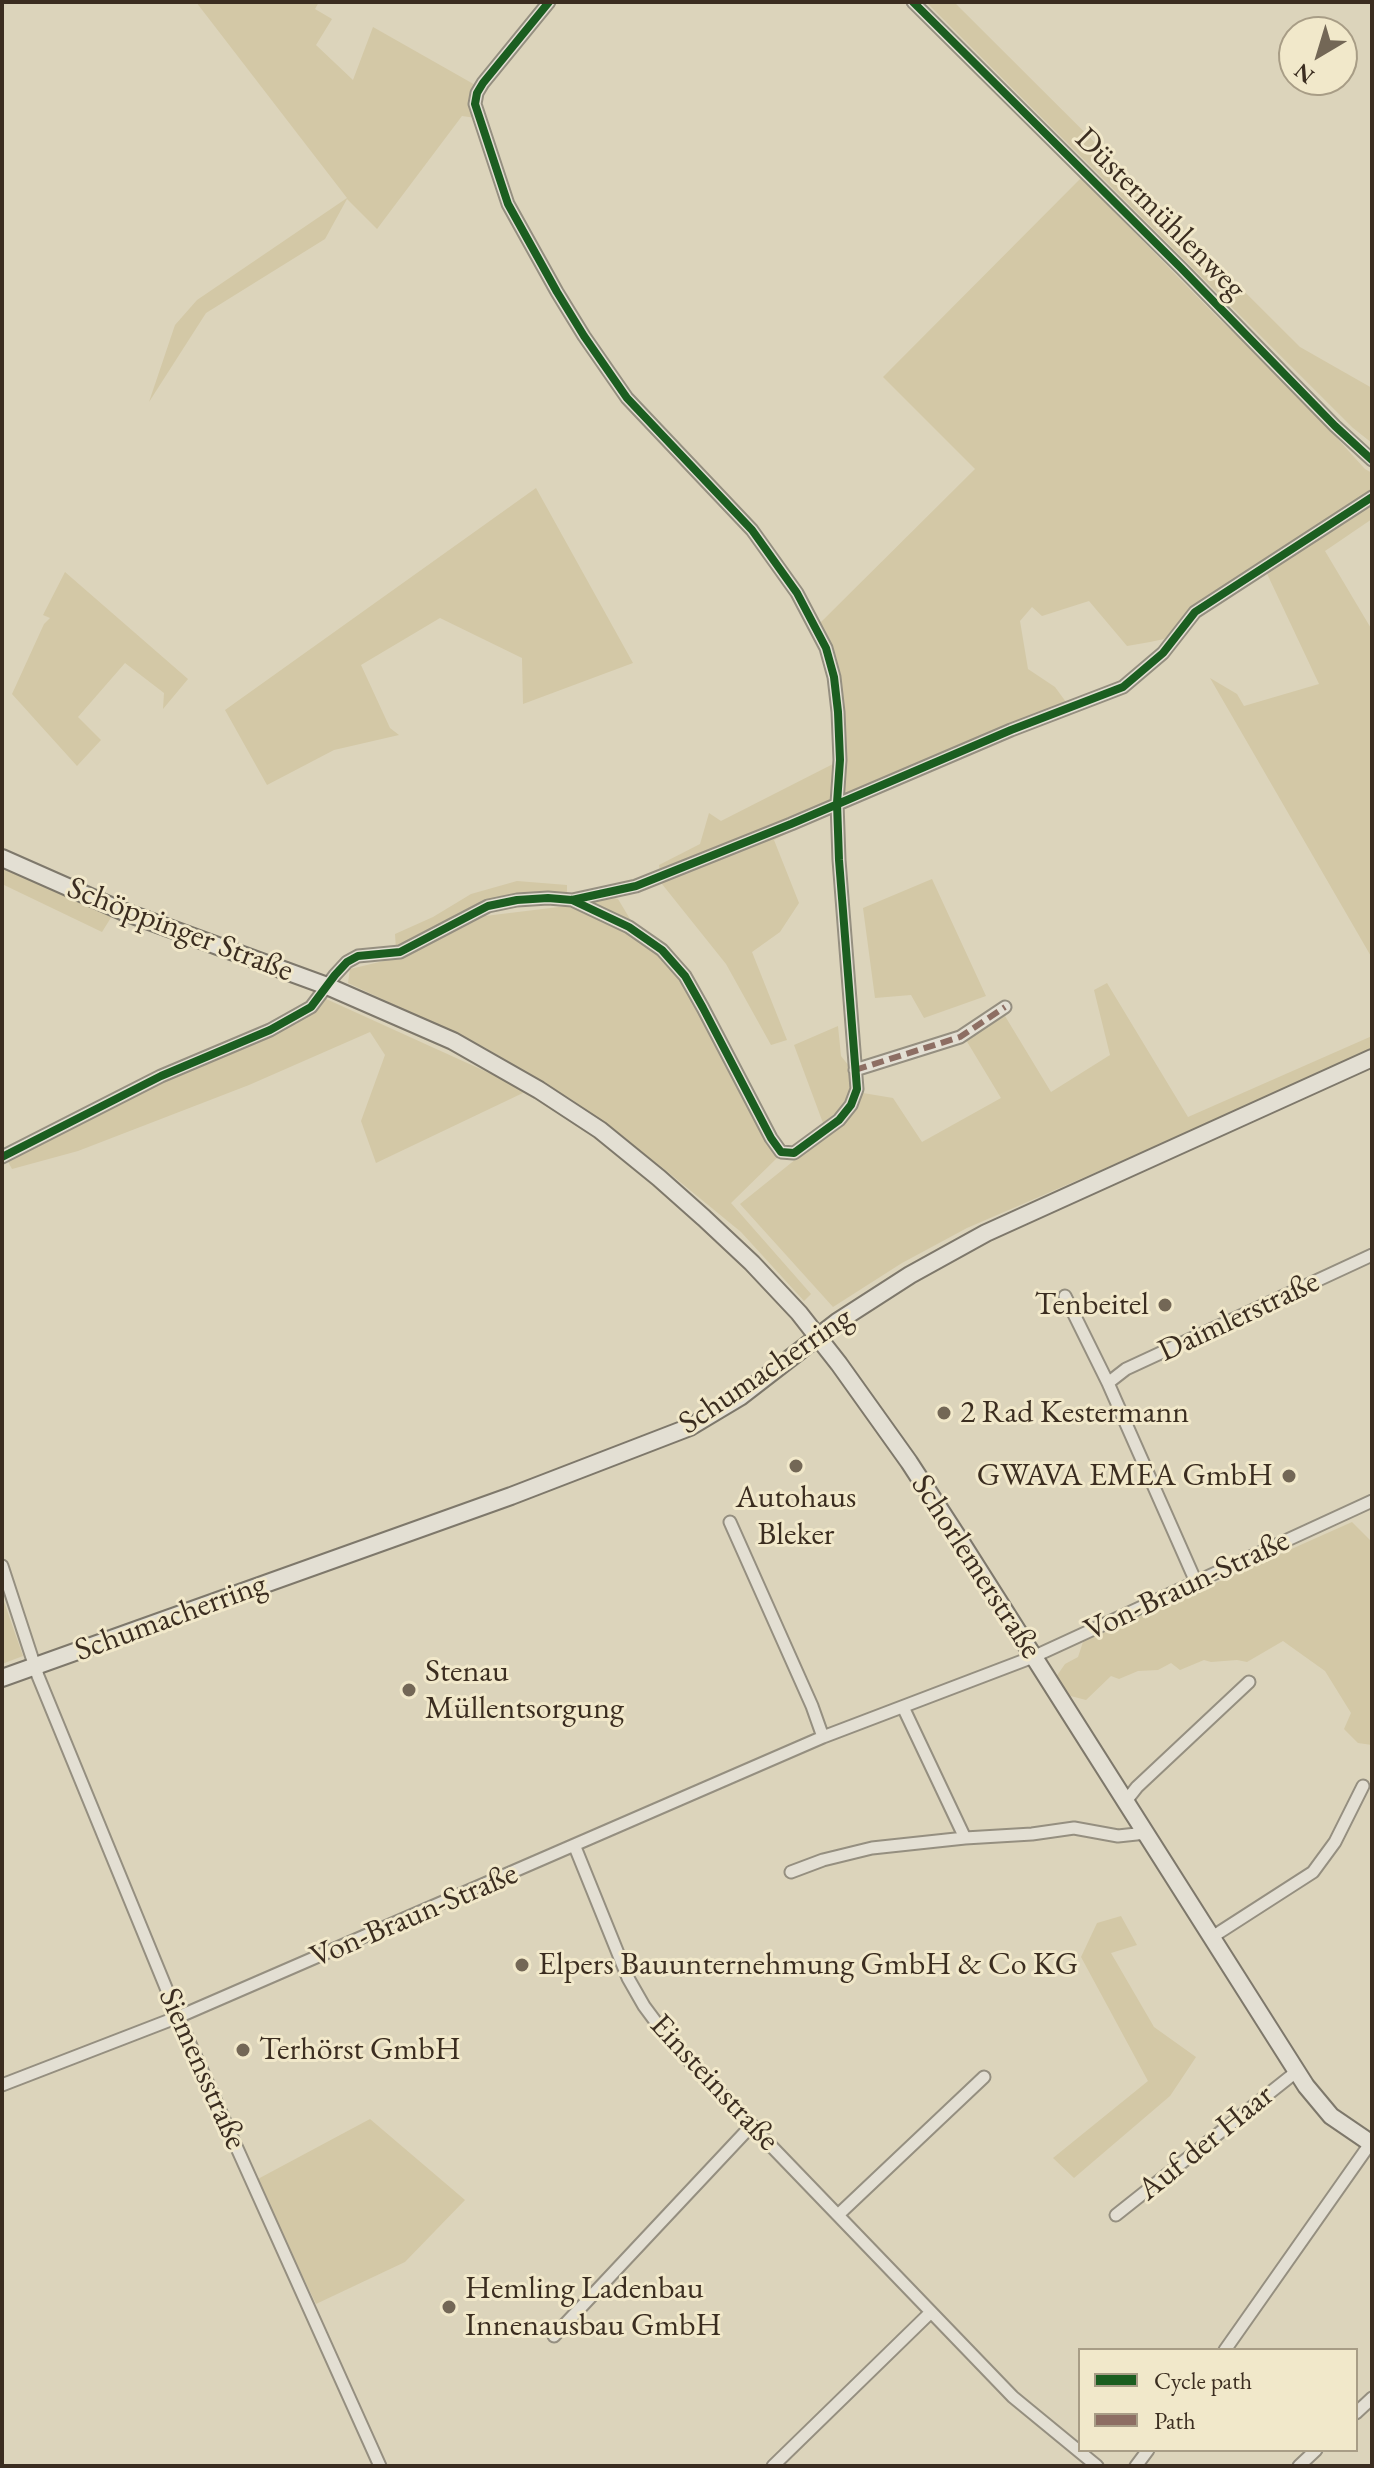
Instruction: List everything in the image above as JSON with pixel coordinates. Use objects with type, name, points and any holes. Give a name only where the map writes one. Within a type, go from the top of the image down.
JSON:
[{"type":"main road","name":"Schöppinger Straße","points":[[2,858],[122,911],[327,986],[453,1041],[539,1090],[600,1130],[659,1178],[752,1263],[819,1337]]},
{"type":"main road","name":"Schumacherring","points":[[2,1678],[658,1441],[716,1413],[837,1322],[910,1275],[986,1233],[1372,1058]]},
{"type":"main road","name":"Schorlemerstraße","points":[[819,1337],[909,1462],[1296,2072],[1331,2116],[1371,2143]]},
{"type":"street","points":[[549,2],[477,93],[475,104],[499,182],[519,226],[615,383],[752,530],[781,568],[826,648],[834,677],[840,760],[837,803],[857,1089],[851,1105],[839,1120],[794,1153],[781,1152],[685,976],[662,950],[629,927],[572,900]]},
{"type":"street","name":"Düstermühlenweg","points":[[913,2],[1372,460]]},
{"type":"street","points":[[2,1157],[161,1076],[270,1030],[311,1007],[335,975],[358,956],[400,952],[488,906],[517,900],[572,900],[636,886],[1011,730],[1123,687],[1163,653],[1195,612],[1372,497]]},
{"type":"street","points":[[855,1070],[960,1037],[1005,1007]]},
{"type":"street","name":"Daimlerstraße","points":[[1108,1383],[1126,1369],[1372,1255]]},
{"type":"street","points":[[1065,1296],[1108,1383],[1196,1582]]},
{"type":"street","name":"Von-Braun-Straße","points":[[2,2085],[178,2017],[823,1737],[1033,1657],[1372,1501]]},
{"type":"street","points":[[730,1522],[823,1737]]},
{"type":"street","name":"Siemensstraße","points":[[2,1566],[35,1667],[178,2017],[380,2466]]},
{"type":"street","points":[[1126,1801],[1137,1787],[1249,1682]]},
{"type":"street","points":[[903,1707],[965,1838]]},
{"type":"street","points":[[1212,1937],[1313,1872],[1335,1842],[1363,1786]]},
{"type":"street","points":[[791,1872],[823,1860],[872,1848],[1074,1828],[1118,1836],[1146,1833]]},
{"type":"street","name":"Einsteinstraße","points":[[575,1847],[628,1978],[670,2041],[1013,2397],[1078,2450]]},
{"type":"street","name":"Auf der Haar","points":[[1116,2215],[1296,2072]]},
{"type":"street","points":[[838,2215],[984,2077]]},
{"type":"street","points":[[554,2336],[752,2125]]},
{"type":"street","points":[[1226,2348],[1371,2143]]},
{"type":"street","points":[[773,2466],[931,2312]]},
{"type":"street","name":"Einsteinstraße","points":[[1080,2452],[1097,2466]]},
{"type":"street","points":[[1299,2466],[1314,2452]]},
{"type":"shaded area","points":[[196,2],[319,2],[315,9],[332,19],[316,45],[353,80],[373,27],[477,86],[476,118],[462,116],[377,229],[347,199],[325,239],[206,313],[149,402],[175,325],[197,300],[347,198]]},
{"type":"shaded area","points":[[926,2],[954,2],[1300,347],[1372,388],[1372,443],[1353,428]]},
{"type":"shaded area","points":[[1081,178],[1219,319],[1282,378],[1372,473],[1372,519],[1325,551],[1372,630],[1372,958],[1210,678],[1237,694],[1244,706],[1319,684],[1261,561],[1202,602],[1164,639],[1150,642],[1127,646],[1089,601],[1042,616],[1032,607],[1020,621],[1028,669],[1055,687],[1066,702],[847,793],[825,814],[774,840],[799,903],[780,932],[752,952],[787,1040],[771,1045],[726,964],[662,884],[659,865],[700,844],[709,813],[721,821],[833,764],[845,765],[819,624],[975,469],[883,377]]},
{"type":"shaded area","points":[[536,488],[633,663],[523,704],[522,658],[440,618],[361,665],[390,728],[399,735],[334,750],[267,785],[225,710]]},
{"type":"shaded area","points":[[65,572],[188,679],[163,709],[164,693],[125,663],[78,717],[101,740],[77,766],[12,694],[44,624],[50,618],[43,615]]},
{"type":"shaded area","points":[[2,866],[112,916],[102,932],[2,884]]},
{"type":"shaded area","points":[[932,879],[986,996],[924,1018],[911,995],[875,998],[863,908]]},
{"type":"shaded area","points":[[517,881],[567,885],[567,893],[493,900],[396,949],[395,934],[433,917],[471,894]]},
{"type":"shaded area","points":[[602,894],[618,899],[633,924],[662,953],[695,998],[778,1157],[731,1203],[811,1294],[804,1301],[741,1232],[571,1099],[484,1047],[348,983],[350,969],[409,955],[485,916],[567,906]]},
{"type":"shaded area","points":[[1107,983],[1188,1117],[1372,1036],[1372,1053],[967,1228],[902,1263],[833,1307],[740,1204],[847,1118],[863,1093],[893,1098],[922,1142],[1001,1098],[966,1040],[1005,1016],[1051,1092],[1110,1055],[1094,990]]},
{"type":"shaded area","points":[[324,998],[525,1092],[376,1163],[361,1121],[385,1055],[370,1032],[249,1085],[78,1151],[12,1169],[2,1151],[94,1103],[295,1023]]},
{"type":"shaded area","points":[[838,1026],[841,1056],[853,1071],[851,1097],[823,1123],[794,1045]]},
{"type":"shaded area","points":[[1352,1522],[1372,1542],[1372,1745],[1358,1743],[1344,1729],[1351,1713],[1325,1671],[1283,1641],[1247,1662],[1204,1660],[1180,1670],[1171,1663],[1158,1670],[1138,1671],[1119,1679],[1111,1676],[1086,1700],[1063,1694],[1056,1677],[1065,1664],[1078,1657],[1083,1642]]},
{"type":"shaded area","points":[[2,1596],[23,1656],[2,1664]]},
{"type":"shaded area","points":[[1121,1916],[1137,1945],[1111,1953],[1154,2027],[1196,2057],[1170,2096],[1074,2178],[1053,2158],[1148,2081],[1081,1957],[1097,1923]]},
{"type":"shaded area","points":[[370,2119],[465,2200],[405,2262],[316,2304],[256,2180]]},
{"type":"marked path","points":[[855,1070],[960,1037],[1005,1007]]},
{"type":"cycle path","points":[[549,2],[483,83],[475,104],[508,204],[584,336],[627,398],[752,530],[797,593],[826,648],[834,677],[838,712],[839,860],[857,1089],[851,1105],[839,1120],[794,1153],[781,1152],[685,976],[662,950],[629,927],[572,900]]},
{"type":"cycle path","points":[[913,2],[1372,460]]},
{"type":"cycle path","points":[[2,1157],[161,1076],[270,1030],[311,1007],[335,975],[358,956],[400,952],[488,906],[517,900],[572,900],[636,886],[1011,730],[1123,687],[1163,653],[1195,612],[1372,497]]},
{"type":"place","name":"Tenbeitel","points":[[1165,1305]]},
{"type":"place","name":"2 Rad Kestermann","points":[[944,1413]]},
{"type":"place","name":"Autohaus Bleker","points":[[796,1466]]},
{"type":"place","name":"GWAVA EMEA GmbH","points":[[1289,1476]]},
{"type":"place","name":"Stenau Müllentsorgung","points":[[409,1690]]},
{"type":"place","name":"Elpers Bauunternehmung GmbH & Co KG","points":[[522,1965]]},
{"type":"place","name":"Terhörst GmbH","points":[[243,2050]]},
{"type":"place","name":"Hemling Ladenbau Innenausbau GmbH","points":[[449,2307]]}]
